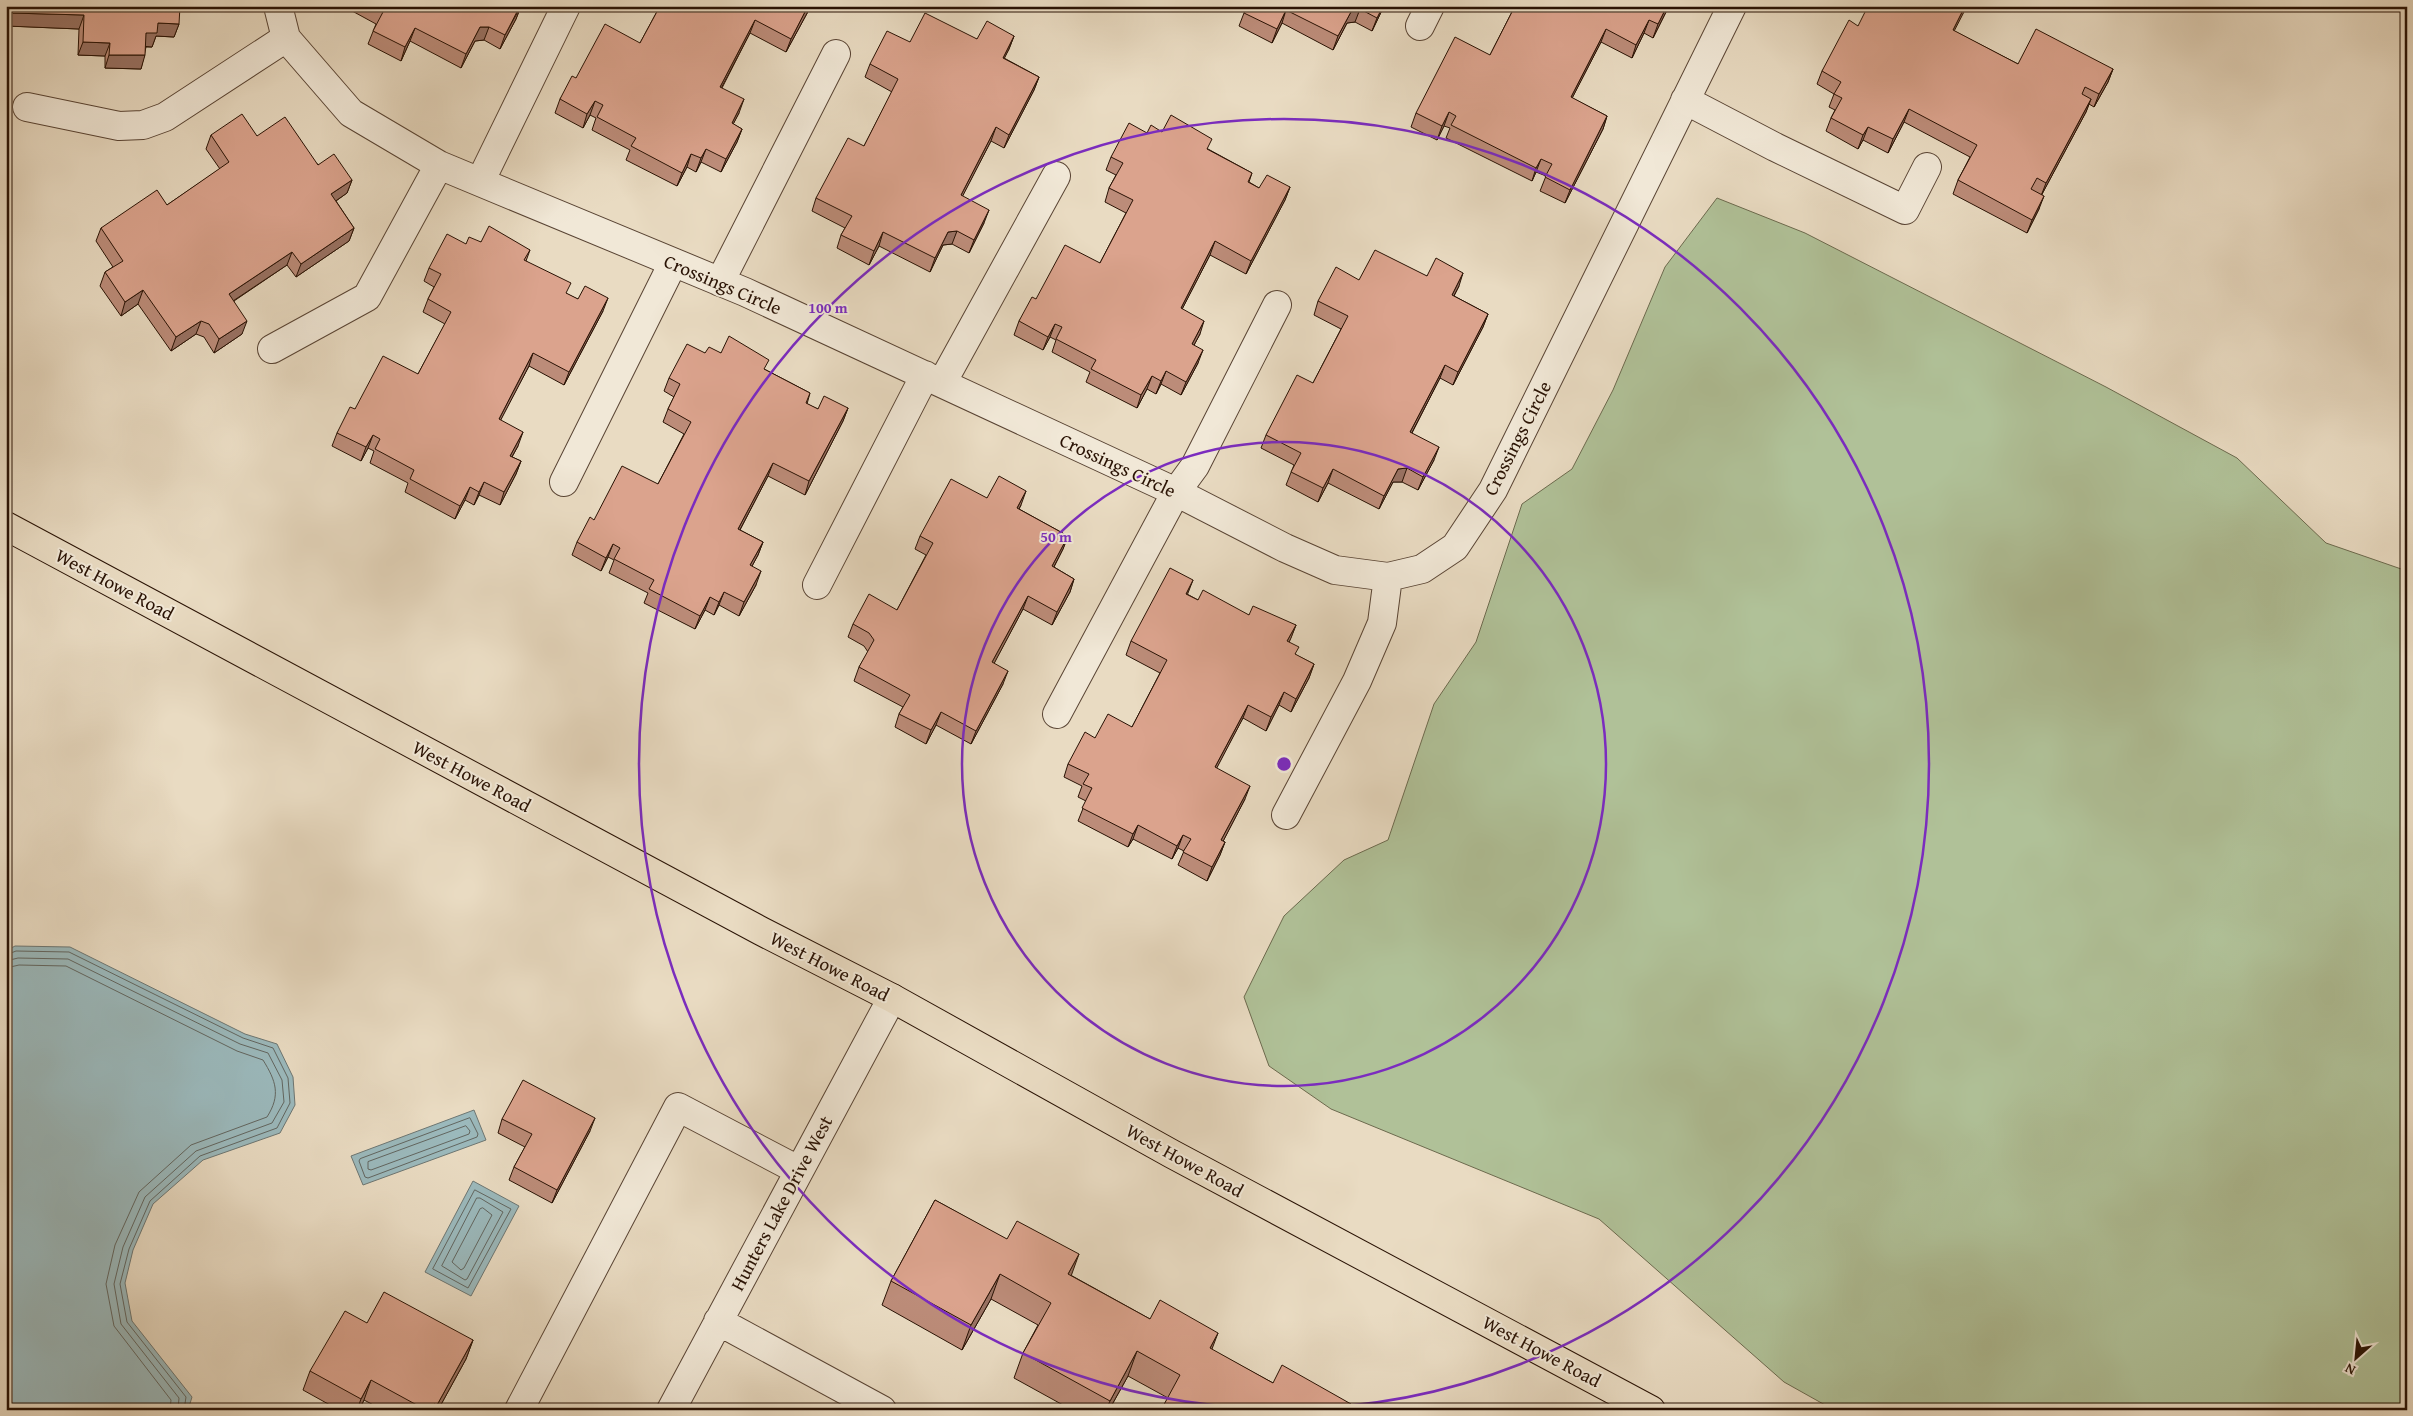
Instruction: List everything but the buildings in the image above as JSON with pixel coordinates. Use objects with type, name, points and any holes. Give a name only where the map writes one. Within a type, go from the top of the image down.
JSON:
[{"type":"main road","name":"West Howe Road","points":[[6,526],[752,926],[892,998],[1172,1154],[1651,1410]]},
{"type":"street","name":"Crossings Circle","points":[[278,6],[286,38],[351,113],[439,165],[720,282],[1176,492],[1285,548],[1335,570],[1388,577],[1422,569],[1455,547],[1493,490],[1732,6]]},
{"type":"street","points":[[480,182],[566,6]]},
{"type":"street","points":[[27,106],[119,126],[143,125],[165,117],[286,38]]},
{"type":"street","points":[[720,282],[836,54]]},
{"type":"street","points":[[1685,100],[1775,147],[1905,210],[1927,168]]},
{"type":"street","points":[[272,350],[367,297],[439,165]]},
{"type":"street","points":[[817,585],[934,379],[1056,176]]},
{"type":"street","points":[[564,482],[673,263]]},
{"type":"street","points":[[1057,714],[1176,492],[1195,466],[1277,305]]},
{"type":"street","points":[[1286,815],[1357,681],[1382,624],[1388,577]]},
{"type":"street","name":"Hunters Lake Drive West","points":[[671,1410],[798,1170],[892,998]]},
{"type":"street","points":[[520,1410],[678,1108],[798,1170]]},
{"type":"street","points":[[718,1321],[882,1410]]},
{"type":"green space","points":[[1717,198],[1805,233],[2106,387],[2237,458],[2326,543],[2407,571],[2407,1410],[1834,1410],[1784,1382],[1599,1219],[1331,1109],[1269,1066],[1244,997],[1284,916],[1344,860],[1388,840],[1434,704],[1476,642],[1522,504],[1572,469],[1613,390],[1665,267]]},
{"type":"water","points":[[15,946],[70,947],[245,1034],[277,1044],[293,1077],[295,1105],[280,1133],[203,1160],[153,1204],[133,1250],[125,1283],[132,1321],[192,1397],[188,1410],[6,1410],[6,951]]},
{"type":"water","points":[[474,1110],[486,1140],[363,1185],[351,1156]]},
{"type":"water","points":[[473,1181],[519,1206],[471,1296],[425,1272]]}]
